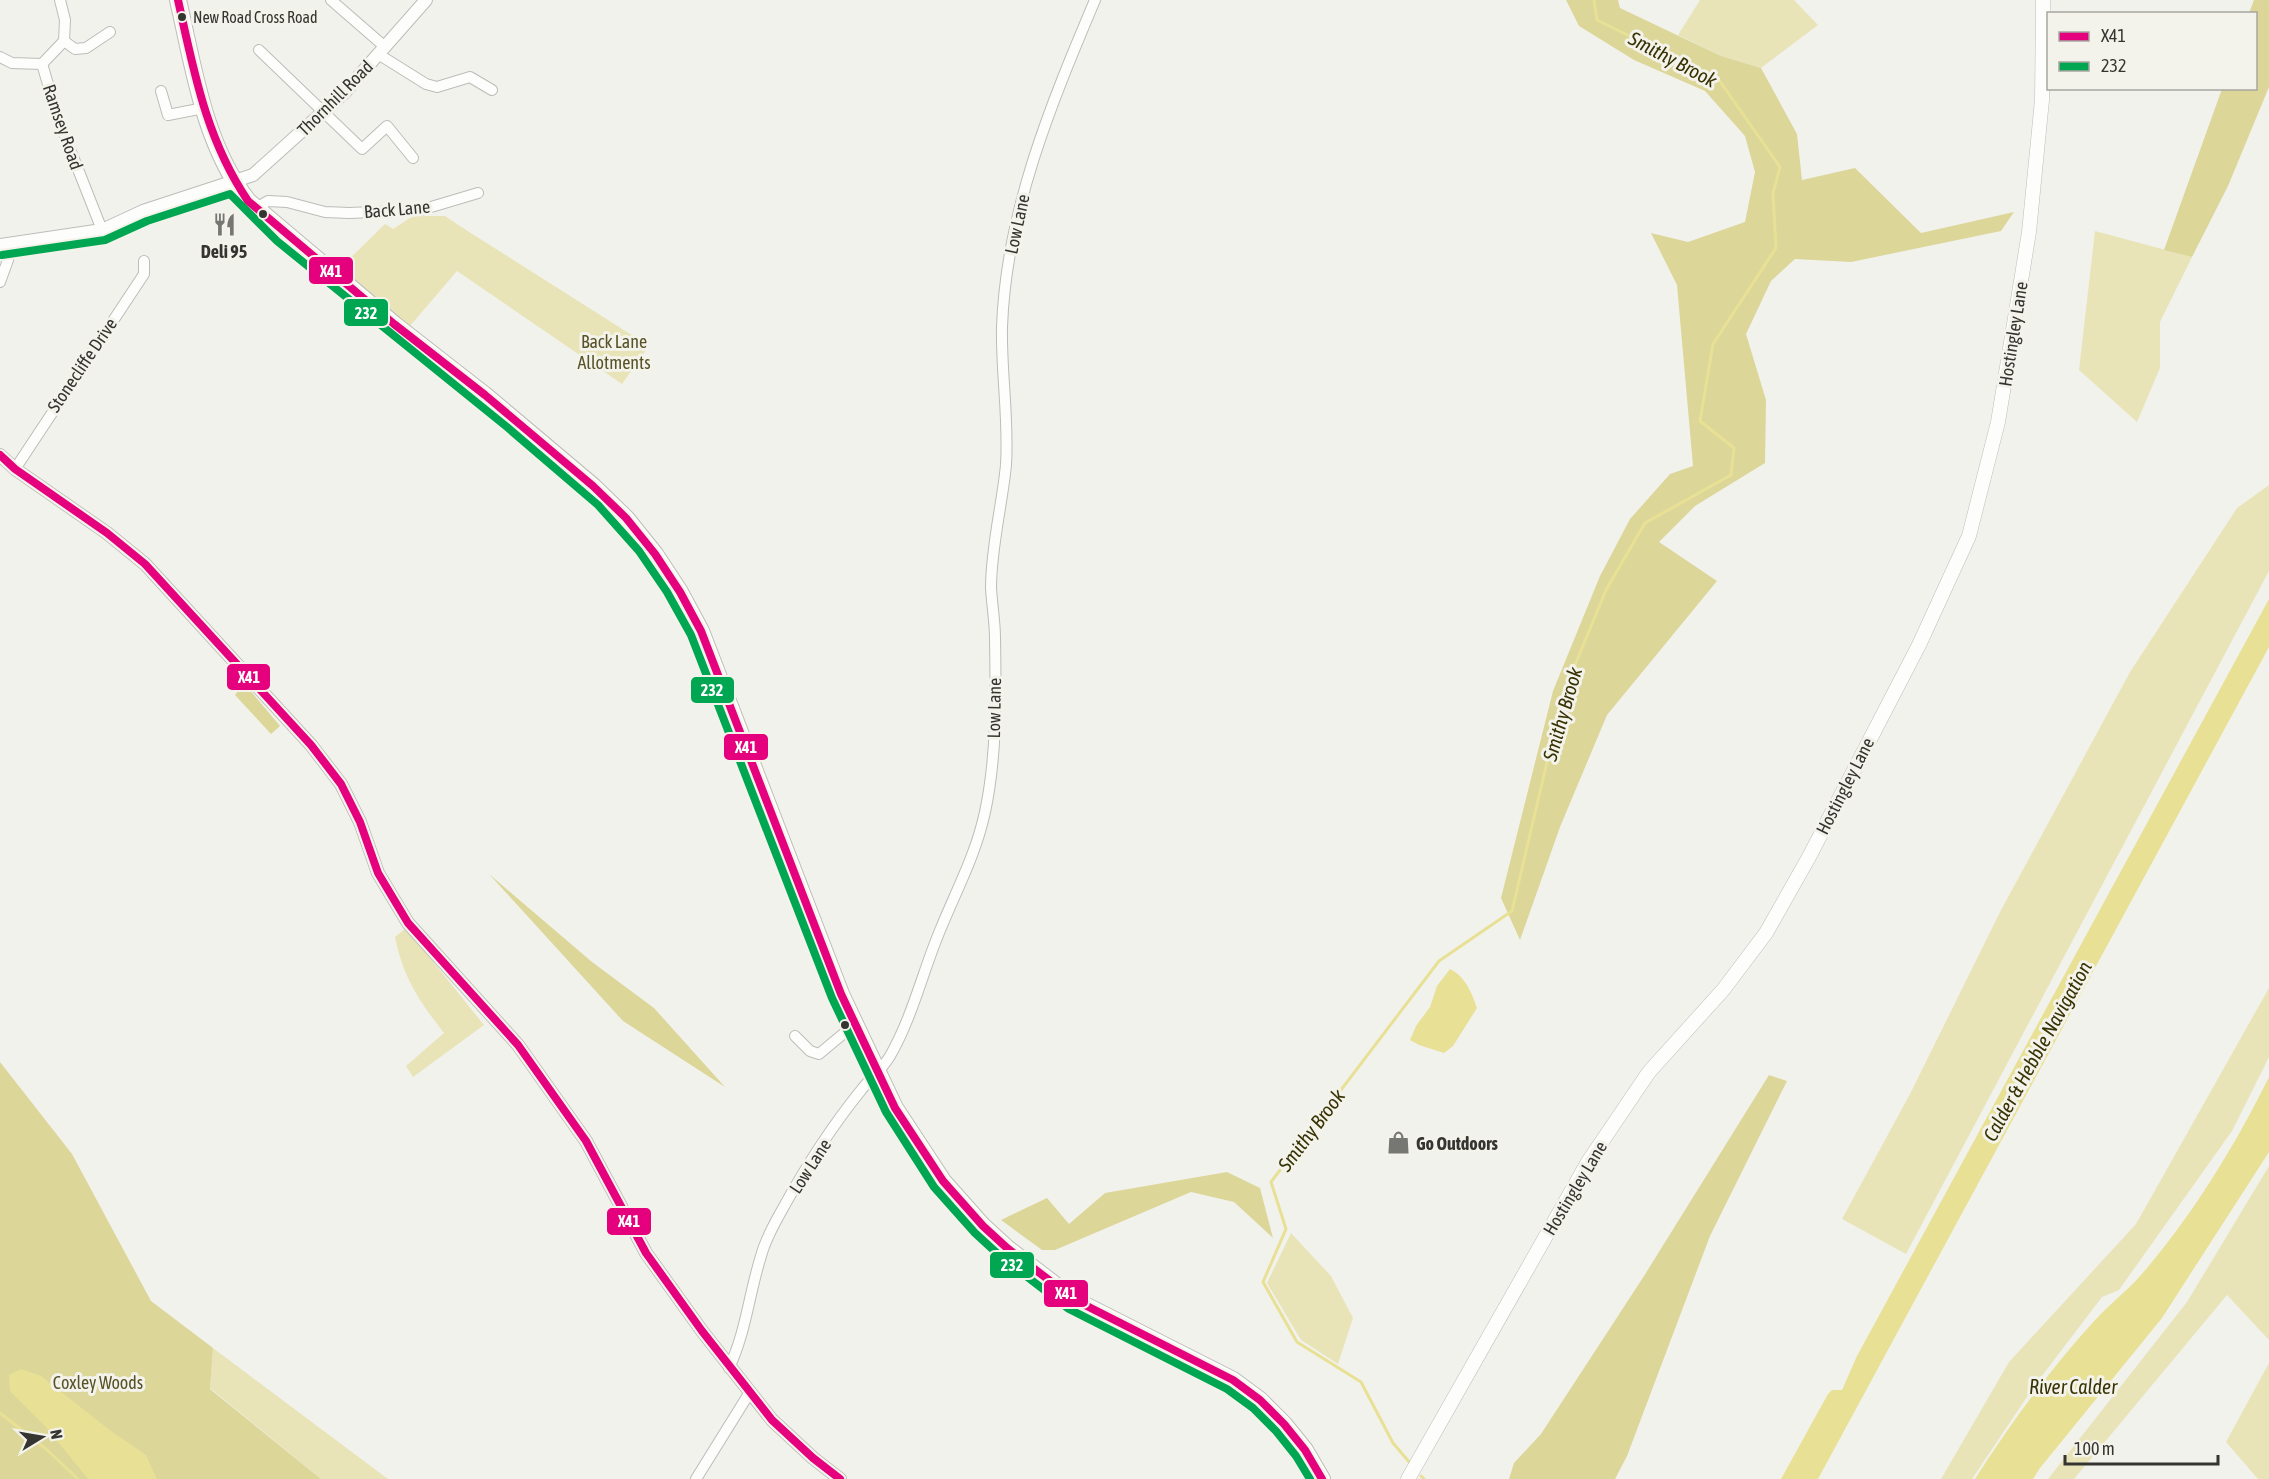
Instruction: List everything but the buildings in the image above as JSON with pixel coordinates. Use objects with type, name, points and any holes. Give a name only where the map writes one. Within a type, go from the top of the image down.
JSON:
[{"type":"highway","points":[[178,0],[213,140],[233,182],[252,204],[394,324],[485,395],[593,486],[626,518],[655,554],[680,592],[701,632],[810,917],[855,1024],[895,1108],[943,1181],[991,1234],[1041,1276],[1075,1300],[1233,1380],[1260,1400],[1305,1450],[1322,1479]]},
{"type":"main road","name":"Hostingley Lane","points":[[1408,1479],[1588,1162],[1649,1072],[1723,990],[1766,933],[1809,857],[1919,645],[1969,536],[1998,422],[2029,232],[2042,100],[2043,0]]},
{"type":"street","points":[[42,64],[64,42],[65,20],[60,0]]},
{"type":"street","points":[[331,0],[381,50],[426,84],[437,87],[470,77],[492,90]]},
{"type":"street","name":"Thornhill Road","points":[[3,245],[102,230],[143,211],[253,175],[344,93],[426,0]]},
{"type":"street","name":"Low Lane","points":[[729,1368],[740,1344],[761,1254],[780,1212],[858,1094],[878,1073],[892,1053],[940,928],[969,867],[985,813],[993,747],[995,636],[991,585],[1007,436],[1002,327],[1010,256],[1018,211],[1030,172],[1057,92],[1095,0]]},
{"type":"street","points":[[64,42],[75,49],[86,48],[110,32]]},
{"type":"street","points":[[259,50],[362,149],[387,126],[413,158]]},
{"type":"street","name":"Ramsey Road","points":[[0,57],[12,63],[42,64],[59,121],[102,230]]},
{"type":"street","points":[[161,91],[168,115],[204,108]]},
{"type":"street","name":"Back Lane","points":[[252,204],[268,201],[287,202],[324,212],[349,213],[422,210],[478,193]]},
{"type":"street","points":[[0,282],[8,260],[3,245]]},
{"type":"street","name":"Stonecliffe Drive","points":[[15,469],[144,274],[144,261]]},
{"type":"street","points":[[0,455],[15,469],[107,533],[145,564],[311,745],[342,784],[360,822],[378,873],[408,923],[519,1045],[586,1142],[646,1253],[729,1368],[772,1420],[813,1458],[840,1479]]},
{"type":"street","points":[[795,1036],[810,1051],[819,1054],[855,1024]]},
{"type":"street","points":[[696,1479],[750,1392]]},
{"type":"green space","points":[[1566,0],[1618,0],[1620,8],[1721,56],[1761,68],[1797,134],[1802,180],[1855,168],[1921,233],[2014,212],[2001,231],[1851,262],[1795,259],[1771,281],[1746,334],[1766,400],[1765,463],[1695,506],[1659,542],[1717,581],[1607,715],[1560,827],[1520,940],[1501,898],[1553,691],[1600,576],[1630,519],[1670,474],[1693,466],[1677,285],[1651,233],[1688,242],[1745,222],[1755,172],[1745,136],[1705,91],[1634,60],[1579,26]]},
{"type":"green space","points":[[1700,0],[1794,0],[1818,25],[1761,68],[1721,56],[1678,35]]},
{"type":"green space","points":[[2254,0],[2269,0],[2269,87],[2228,186],[2192,257],[2164,250],[2222,90],[2257,90],[2257,12],[2249,12]]},
{"type":"green space","name":"Back Lane Allotments","points":[[413,216],[445,216],[649,346],[622,384],[457,271],[410,326],[340,268],[385,224],[393,229]]},
{"type":"green space","points":[[2095,231],[2192,257],[2160,322],[2160,368],[2137,422],[2079,370]]},
{"type":"green space","points":[[2269,485],[2269,571],[1906,1254],[1842,1219],[1910,1094],[2000,912],[2130,672],[2237,508]]},
{"type":"green space","points":[[244,683],[280,726],[271,734],[235,695]]},
{"type":"green space","points":[[489,874],[592,962],[654,1008],[725,1087],[623,1021]]},
{"type":"green space","points":[[406,928],[484,1025],[413,1077],[406,1066],[444,1033],[407,977],[395,937]]},
{"type":"green space","points":[[2269,988],[2269,1057],[2232,1131],[2119,1290],[2102,1297],[2035,1385],[1972,1479],[1941,1479],[2009,1362],[2136,1224]]},
{"type":"green space","name":"Coxley Woods","points":[[0,1062],[72,1154],[151,1301],[213,1348],[210,1389],[321,1479],[0,1479]]},
{"type":"green space","points":[[1769,1075],[1787,1081],[1710,1236],[1627,1456],[1615,1479],[1509,1479],[1514,1463],[1541,1434],[1644,1276]]},
{"type":"green space","points":[[2269,1166],[2269,1340],[2227,1295],[2074,1479],[2048,1479],[2187,1302]]},
{"type":"green space","points":[[1227,1172],[1260,1188],[1273,1238],[1234,1202],[1191,1192],[1055,1250],[1042,1250],[1001,1220],[1047,1198],[1069,1224],[1105,1193]]},
{"type":"green space","points":[[1291,1233],[1331,1276],[1353,1318],[1338,1364],[1301,1340],[1267,1283]]},
{"type":"green space","points":[[213,1348],[388,1479],[321,1479],[210,1388]]},
{"type":"green space","points":[[2269,1363],[2269,1479],[2258,1479],[2226,1442]]},
{"type":"water","name":"Calder & Hebble Navigation","points":[[2269,599],[2269,647],[1818,1479],[1781,1479],[1828,1394],[1832,1390],[1842,1390],[1857,1356]]},
{"type":"water","points":[[1450,969],[1464,980],[1477,1008],[1453,1046],[1444,1053],[1410,1040],[1416,1026],[1430,1007],[1437,986]]},
{"type":"water","name":"River Calder","points":[[2269,1077],[2269,1152],[2162,1318],[2033,1479],[1975,1479],[2017,1417],[2063,1357],[2096,1319],[2141,1275],[2182,1224],[2229,1152]]},
{"type":"water","points":[[21,1369],[41,1376],[111,1431],[146,1455],[157,1479],[88,1479],[45,1426],[10,1391],[9,1375]]},
{"type":"waterway","name":"Smithy Brook","points":[[1410,1463],[1393,1443],[1361,1382],[1297,1342],[1263,1282],[1286,1229],[1271,1182],[1439,961],[1512,911],[1563,694],[1606,590],[1645,523],[1731,475],[1734,448],[1700,421],[1713,344],[1776,248],[1773,193],[1780,167],[1719,80],[1597,20],[1594,0]]},
{"type":"waterway","points":[[0,1413],[46,1449],[78,1479]]},
{"type":"waterway","name":"Smithy Brook","points":[[1421,1476],[1424,1479]]},
{"type":"transit line","name":"X41","points":[[178,0],[203,104],[222,154],[248,201],[394,324],[485,395],[593,486],[626,518],[655,554],[680,592],[701,631],[841,994],[895,1108],[943,1181],[983,1226],[1007,1248],[1075,1300],[1233,1380],[1260,1400],[1305,1450],[1322,1479]]},
{"type":"transit line","name":"232","points":[[2,255],[105,240],[147,221],[230,194],[277,241],[507,427],[598,505],[639,551],[667,592],[691,635],[832,998],[886,1112],[934,1187],[975,1233],[1000,1256],[1069,1309],[1227,1389],[1253,1408],[1276,1431],[1296,1456],[1310,1479]]},
{"type":"transit line","name":"X41","points":[[0,455],[15,469],[107,533],[145,564],[311,745],[341,784],[360,822],[378,873],[408,923],[518,1045],[586,1141],[646,1253],[702,1331],[772,1420],[813,1458],[840,1479]]},
{"type":"place","name":"New Road Cross Road","points":[[182,17]]},
{"type":"place","name":"Deli 95","points":[[224,225]]},
{"type":"place","name":"Go Outdoors","points":[[1398,1143]]}]
